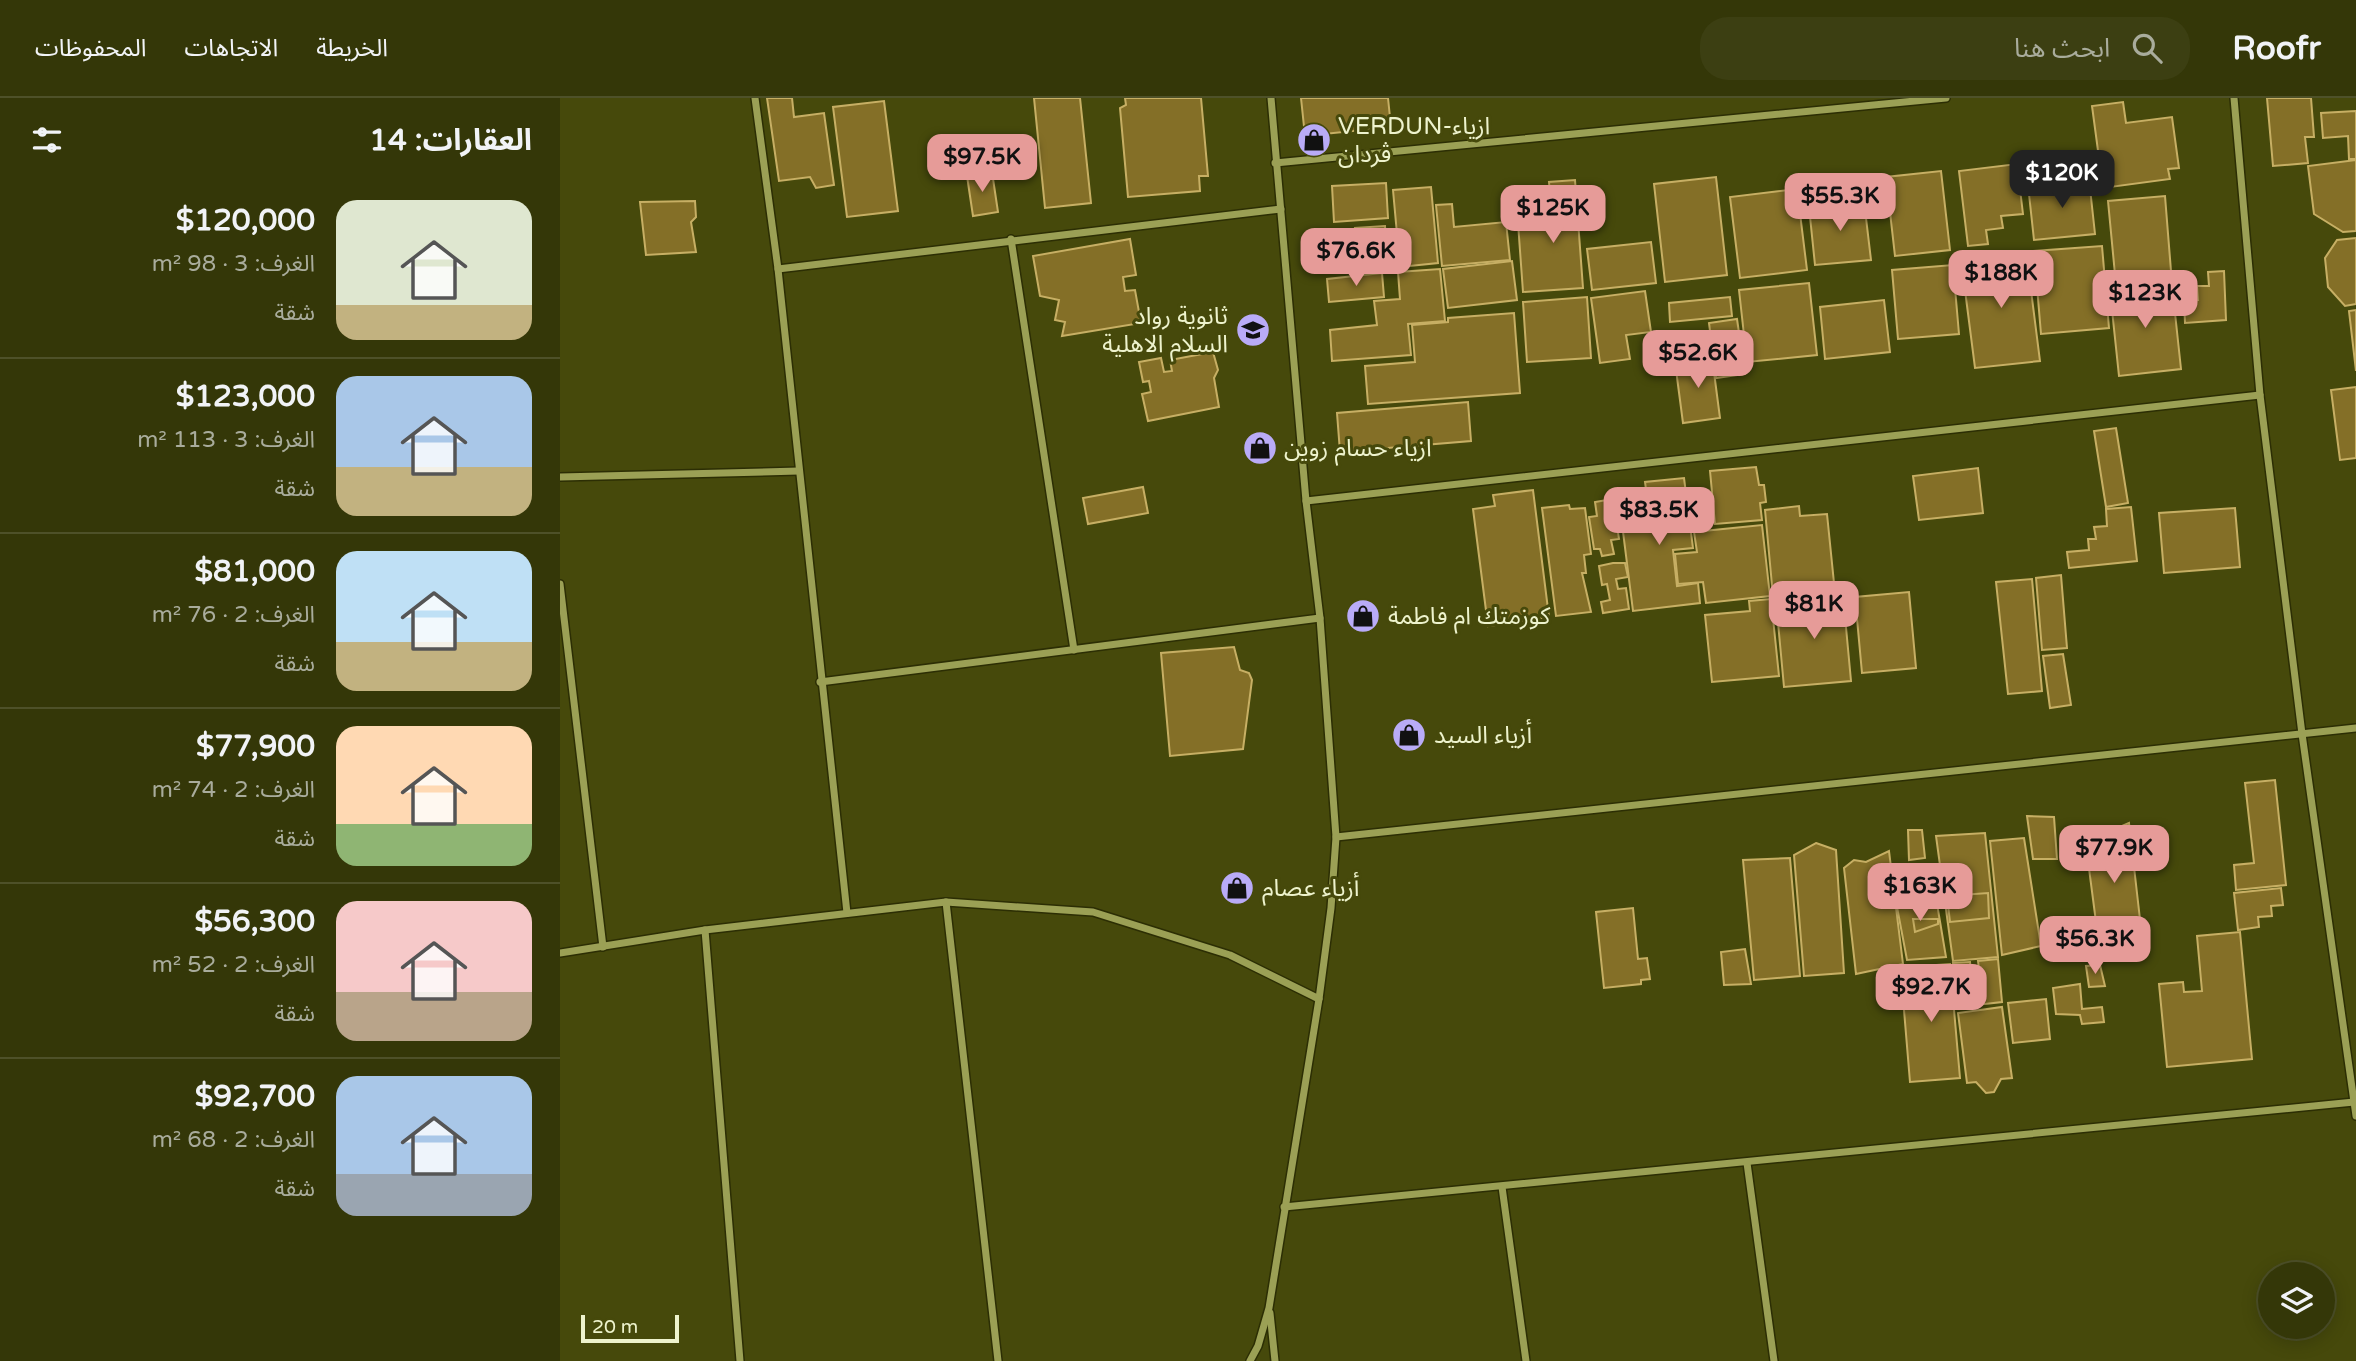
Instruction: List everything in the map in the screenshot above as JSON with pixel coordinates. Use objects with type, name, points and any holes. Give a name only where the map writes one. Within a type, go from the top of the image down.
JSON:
[{"type":"street","points":[[755,98],[779,269],[820,682],[847,913]]},
{"type":"street","points":[[1250,1361],[1258,1346],[1269,1308],[1319,999],[1331,908],[1336,838],[1320,618],[1306,501],[1271,98]]},
{"type":"street","points":[[1275,163],[1946,98]]},
{"type":"street","points":[[2234,98],[2260,395],[2302,734],[2356,1116]]},
{"type":"street","points":[[779,269],[1011,239],[1281,209]]},
{"type":"street","points":[[1011,239],[1074,650]]},
{"type":"street","points":[[1306,501],[2260,395]]},
{"type":"street","points":[[560,477],[799,471]]},
{"type":"street","points":[[560,584],[603,947]]},
{"type":"street","points":[[820,682],[1320,618]]},
{"type":"street","points":[[1336,838],[2356,728]]},
{"type":"street","points":[[560,953],[705,929],[946,902],[1093,912],[1230,955],[1319,999]]},
{"type":"street","points":[[946,902],[998,1361]]},
{"type":"street","points":[[705,929],[740,1361]]},
{"type":"street","points":[[1284,1207],[2354,1102]]},
{"type":"street","points":[[1747,1163],[1774,1361]]},
{"type":"street","points":[[1502,1187],[1525,1361]]},
{"type":"street","points":[[1269,1308],[1275,1361]]},
{"type":"building","points":[[767,98],[792,98],[794,117],[824,113],[834,185],[816,188],[810,177],[779,181]]},
{"type":"building","points":[[1034,98],[1080,98],[1091,203],[1045,208]]},
{"type":"building","points":[[1125,98],[1201,98],[1208,176],[1199,176],[1200,191],[1128,197],[1120,108],[1126,105]]},
{"type":"building","points":[[1301,98],[1388,98],[1391,127],[1305,136]]},
{"type":"building","points":[[2267,98],[2311,98],[2314,137],[2305,137],[2308,163],[2273,166]]},
{"type":"building","points":[[884,101],[898,211],[847,217],[833,107]]},
{"type":"building","points":[[2123,102],[2126,123],[2172,117],[2179,168],[2168,169],[2170,179],[2103,188],[2092,106]]},
{"type":"building","points":[[2356,111],[2356,159],[2349,159],[2348,136],[2323,138],[2321,113]]},
{"type":"building","points":[[2356,160],[2356,231],[2343,232],[2314,214],[2308,166]]},
{"type":"building","points":[[2017,164],[2023,214],[2001,216],[2003,228],[1986,230],[1988,244],[1968,246],[1959,171]]},
{"type":"building","points":[[1941,171],[1950,250],[1895,256],[1886,177]]},
{"type":"building","points":[[992,172],[998,212],[973,216],[967,176]]},
{"type":"building","points":[[1716,177],[1727,275],[1665,282],[1654,184]]},
{"type":"building","points":[[2089,179],[2095,234],[2034,240],[2028,185]]},
{"type":"building","points":[[1575,180],[1583,288],[1523,292],[1518,223],[1552,220],[1549,182]]},
{"type":"building","points":[[1386,183],[1388,218],[1334,222],[1332,186]]},
{"type":"building","points":[[1431,187],[1438,263],[1400,267],[1393,190]]},
{"type":"building","points":[[1797,189],[1807,270],[1740,278],[1730,197]]},
{"type":"building","points":[[2165,196],[2171,271],[2146,274],[2146,282],[2116,285],[2108,201]]},
{"type":"building","points":[[695,201],[696,217],[691,222],[696,252],[646,255],[640,202]]},
{"type":"building","points":[[1864,201],[1871,260],[1815,265],[1809,207]]},
{"type":"building","points":[[1452,204],[1454,227],[1506,222],[1510,260],[1442,266],[1436,205]]},
{"type":"building","points":[[1385,226],[1386,243],[1357,246],[1355,228]]},
{"type":"building","points":[[2356,238],[2356,304],[2345,306],[2328,287],[2325,258],[2337,240]]},
{"type":"building","points":[[1130,239],[1136,275],[1123,277],[1125,291],[1135,290],[1141,323],[1062,336],[1065,322],[1055,320],[1059,300],[1040,296],[1033,256]]},
{"type":"building","points":[[1651,242],[1656,283],[1592,290],[1587,249]]},
{"type":"building","points":[[2102,246],[2109,328],[2041,334],[2034,251]]},
{"type":"building","points":[[2026,251],[2040,361],[1975,368],[1961,259]]},
{"type":"building","points":[[1512,261],[1517,300],[1448,308],[1443,269]]},
{"type":"building","points":[[1953,265],[1959,334],[1898,339],[1892,270]]},
{"type":"building","points":[[1440,269],[1445,321],[1408,324],[1411,355],[1332,361],[1330,330],[1377,325],[1374,301],[1400,299],[1398,272]]},
{"type":"building","points":[[2224,271],[2226,320],[2185,323],[2184,301],[2198,300],[2197,286],[2209,286],[2208,272]]},
{"type":"building","points":[[1382,273],[1384,297],[1329,302],[1327,279]]},
{"type":"building","points":[[1809,283],[1817,355],[1747,362],[1739,290]]},
{"type":"building","points":[[2172,285],[2181,369],[2119,376],[2110,291]]},
{"type":"building","points":[[1645,291],[1651,332],[1626,335],[1630,359],[1600,363],[1591,298]]},
{"type":"building","points":[[1587,297],[1591,358],[1527,362],[1523,302]]},
{"type":"building","points":[[1730,297],[1732,316],[1670,322],[1669,303]]},
{"type":"building","points":[[1884,300],[1890,352],[1825,359],[1820,307]]},
{"type":"building","points":[[2356,310],[2356,371],[2349,311]]},
{"type":"building","points":[[1514,313],[1520,393],[1368,404],[1365,366],[1415,362],[1412,325],[1448,322],[1448,318]]},
{"type":"building","points":[[1737,319],[1745,374],[1716,378],[1709,323]]},
{"type":"building","points":[[1213,352],[1218,370],[1214,378],[1219,407],[1148,421],[1142,394],[1151,392],[1149,381],[1143,382],[1139,362],[1161,358],[1164,372],[1172,371],[1170,360]]},
{"type":"building","points":[[1712,357],[1720,418],[1683,423],[1675,362]]},
{"type":"building","points":[[2356,387],[2356,458],[2340,460],[2331,390]]},
{"type":"building","points":[[1468,402],[1471,441],[1340,452],[1337,413]]},
{"type":"building","points":[[2116,428],[2128,503],[2106,507],[2094,431]]},
{"type":"building","points":[[1756,467],[1759,485],[1764,485],[1766,502],[1760,503],[1762,520],[1715,524],[1710,471]]},
{"type":"building","points":[[1978,468],[1983,513],[1919,520],[1913,476]]},
{"type":"building","points":[[1684,478],[1693,548],[1673,550],[1677,586],[1698,583],[1700,603],[1633,611],[1621,516],[1638,514],[1637,498],[1647,497],[1645,482]]},
{"type":"building","points":[[1143,487],[1148,513],[1088,524],[1083,498]]},
{"type":"building","points":[[1533,490],[1549,617],[1488,626],[1473,509],[1495,506],[1493,495]]},
{"type":"building","points":[[1613,499],[1619,539],[1611,540],[1614,554],[1602,556],[1600,549],[1594,549],[1589,517],[1597,516],[1595,502]]},
{"type":"building","points":[[1569,505],[1570,509],[1585,508],[1591,554],[1584,555],[1586,573],[1582,573],[1591,612],[1556,616],[1542,508]]},
{"type":"building","points":[[1799,506],[1800,516],[1827,514],[1834,583],[1821,584],[1821,591],[1773,596],[1765,510]]},
{"type":"building","points":[[2131,507],[2137,561],[2069,568],[2067,552],[2089,550],[2088,539],[2096,539],[2094,527],[2107,526],[2106,509]]},
{"type":"building","points":[[2235,508],[2240,567],[2164,573],[2159,513]]},
{"type":"building","points":[[1762,525],[1770,596],[1706,603],[1703,582],[1678,584],[1675,554],[1697,552],[1694,532]]},
{"type":"building","points":[[1625,563],[1628,577],[1616,579],[1618,589],[1626,588],[1629,609],[1603,613],[1601,602],[1610,600],[1607,584],[1602,585],[1599,566]]},
{"type":"building","points":[[2061,575],[2067,648],[2042,650],[2036,578]]},
{"type":"building","points":[[2032,579],[2042,691],[2008,694],[1996,582]]},
{"type":"building","points":[[1909,592],[1916,668],[1862,673],[1855,597]]},
{"type":"building","points":[[1843,595],[1851,681],[1784,687],[1776,601]]},
{"type":"building","points":[[1771,599],[1779,676],[1712,682],[1705,615],[1750,611],[1749,601]]},
{"type":"building","points":[[1234,647],[1240,670],[1249,673],[1252,680],[1243,749],[1170,756],[1161,653]]},
{"type":"building","points":[[2063,654],[2071,705],[2050,708],[2043,656]]},
{"type":"building","points":[[2275,780],[2286,885],[2236,890],[2234,865],[2254,863],[2245,783]]},
{"type":"building","points":[[2027,816],[2054,817],[2057,859],[2033,859]]},
{"type":"building","points":[[2129,823],[2142,937],[2099,945],[2085,838]]},
{"type":"building","points":[[1908,830],[1922,830],[1925,858],[1909,860]]},
{"type":"building","points":[[1985,833],[1998,957],[1953,961],[1936,836]]},
{"type":"building","points":[[2024,838],[2041,946],[2002,955],[1990,841]]},
{"type":"building","points":[[1816,843],[1836,850],[1844,973],[1804,976],[1794,855]]},
{"type":"building","points":[[1889,851],[1903,964],[1856,974],[1844,868],[1854,860],[1866,862]]},
{"type":"building","points":[[1790,858],[1800,976],[1754,980],[1743,860]]},
{"type":"building","points":[[1934,886],[1946,957],[1907,960],[1894,891]]},
{"type":"building","points":[[2281,888],[2283,905],[2271,906],[2272,916],[2258,917],[2259,927],[2238,930],[2234,893]]},
{"type":"building","points":[[1988,893],[1989,918],[1950,922],[1947,896]]},
{"type":"building","points":[[1633,908],[1638,959],[1647,958],[1650,979],[1641,980],[1641,984],[1604,988],[1596,912]]},
{"type":"building","points":[[1913,919],[1938,919],[1938,924],[1915,932]]},
{"type":"building","points":[[2240,932],[2252,1059],[2167,1067],[2159,984],[2183,982],[2184,992],[2202,991],[2197,936]]},
{"type":"building","points":[[1745,949],[1751,984],[1724,985],[1721,952]]},
{"type":"building","points":[[1998,959],[2002,1002],[1958,1007],[1953,963],[1970,962],[1972,979],[1980,978],[1978,961]]},
{"type":"building","points":[[1950,964],[1960,1078],[1910,1082],[1901,974],[1922,973],[1922,966]]},
{"type":"building","points":[[2100,965],[2105,986],[2089,987],[2086,966]]},
{"type":"building","points":[[2080,984],[2082,1009],[2102,1007],[2104,1022],[2082,1024],[2080,1015],[2056,1014],[2053,988]]},
{"type":"building","points":[[2046,999],[2050,1039],[2013,1043],[2008,1003]]},
{"type":"building","points":[[2002,1007],[2012,1078],[2001,1079],[1994,1092],[1986,1093],[1976,1082],[1967,1083],[1958,1013]]},
{"type":"place","name":"VERDUN-ازياء ڤردان","points":[[1314,140]]},
{"type":"place","name":"ثانوية رواد السلام الاهلية","points":[[1253,330]]},
{"type":"place","name":"ازياء حسام زوين","points":[[1260,448]]},
{"type":"place","name":"كوزمتك ام فاطمة","points":[[1363,616]]},
{"type":"place","name":"أزياء السيد","points":[[1409,735]]},
{"type":"place","name":"أزياء عصام","points":[[1237,888]]}]
